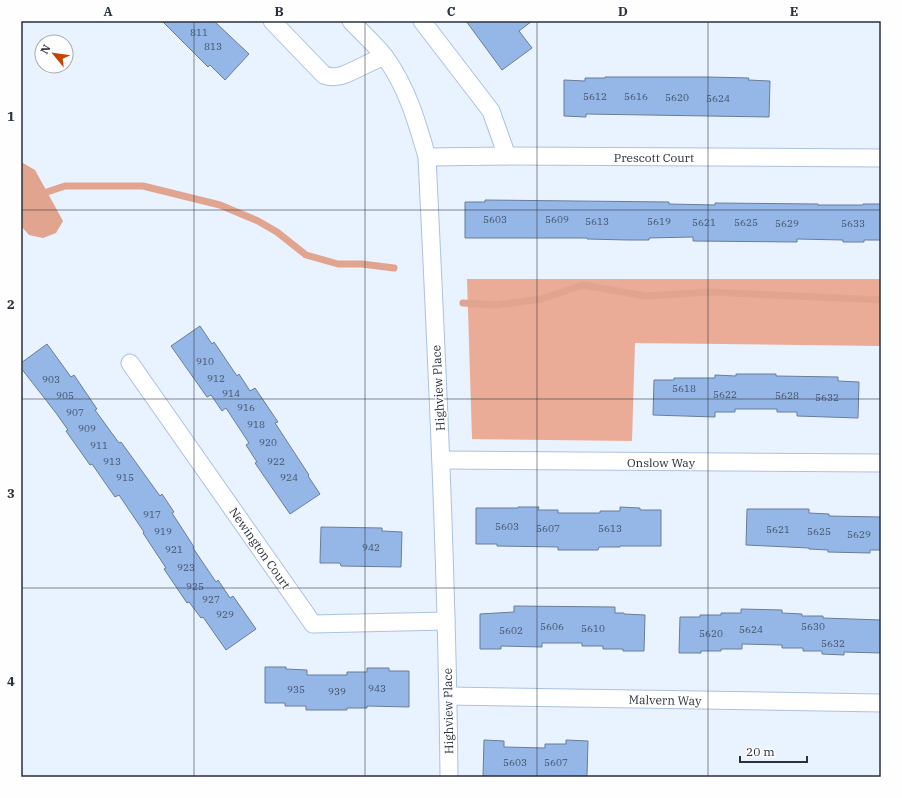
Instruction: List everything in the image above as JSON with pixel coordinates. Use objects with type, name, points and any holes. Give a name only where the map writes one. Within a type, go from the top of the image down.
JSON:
[{"type":"street","points":[[272,21],[324,75],[328,77],[346,74],[384,56]]},
{"type":"street","name":"Highview Place","points":[[351,21],[384,56],[404,90],[413,110],[428,157],[441,460],[449,777]]},
{"type":"street","points":[[422,21],[491,111],[507,156]]},
{"type":"street","name":"Prescott Court","points":[[428,157],[881,158]]},
{"type":"street","name":"Newington Court","points":[[130,363],[313,624],[446,621]]},
{"type":"street","name":"Onslow Way","points":[[441,460],[881,463]]},
{"type":"street","name":"Malvern Way","points":[[448,696],[881,704]]},
{"type":"shaded area","points":[[21,163],[35,170],[63,221],[56,233],[43,238],[29,235],[21,226]]},
{"type":"shaded area","points":[[467,279],[881,279],[881,346],[635,343],[632,441],[472,439]]},
{"type":"building","points":[[162,21],[214,21],[249,54],[225,80],[210,65],[208,67]]},
{"type":"building","points":[[466,21],[532,21],[519,31],[532,48],[502,70]]},
{"type":"building","points":[[708,77],[749,78],[748,80],[770,81],[769,117],[586,114],[586,117],[564,116],[564,80],[585,81],[585,78]]},
{"type":"building","points":[[485,200],[669,202],[669,204],[715,205],[715,203],[818,205],[881,204],[881,240],[843,242],[843,240],[797,239],[797,242],[693,241],[693,237],[649,238],[649,240],[587,238],[465,238],[465,202],[485,202]]},
{"type":"building","points":[[200,326],[212,344],[214,342],[237,376],[239,374],[250,391],[255,388],[278,422],[275,423],[320,494],[290,514],[255,463],[257,462],[246,445],[249,443],[226,408],[222,411],[211,395],[207,397],[171,346]]},
{"type":"building","points":[[47,344],[71,377],[74,375],[97,409],[95,410],[119,443],[121,442],[160,496],[162,494],[174,512],[172,513],[194,547],[193,548],[216,582],[218,580],[230,598],[233,596],[256,629],[226,650],[203,617],[201,618],[189,602],[187,603],[164,569],[166,568],[143,533],[144,532],[119,495],[115,497],[92,464],[90,465],[66,431],[68,430],[56,413],[21,368],[21,363]]},
{"type":"building","points":[[736,374],[838,377],[838,381],[859,382],[858,418],[797,416],[797,412],[777,412],[777,409],[735,409],[735,412],[715,412],[715,417],[653,415],[654,380],[674,380],[674,378],[715,378],[715,375],[736,376]]},
{"type":"building","points":[[539,507],[538,510],[558,510],[558,513],[600,513],[600,511],[620,511],[620,507],[640,508],[640,510],[661,510],[661,546],[620,546],[599,547],[598,550],[558,550],[558,547],[497,546],[497,544],[476,544],[476,508]]},
{"type":"building","points":[[747,509],[809,509],[809,513],[829,514],[829,516],[881,517],[881,550],[870,550],[870,553],[828,552],[828,550],[809,548],[746,545]]},
{"type":"building","points":[[321,527],[382,528],[382,531],[402,532],[401,567],[341,566],[340,563],[320,563]]},
{"type":"building","points":[[514,606],[615,607],[615,613],[645,615],[644,651],[603,649],[603,646],[582,646],[582,643],[542,643],[542,647],[501,646],[501,649],[480,649],[480,614],[514,612]]},
{"type":"building","points":[[741,609],[782,610],[782,613],[802,614],[802,616],[823,616],[823,618],[881,620],[881,653],[844,652],[844,655],[822,654],[822,651],[803,651],[803,648],[782,648],[782,645],[742,644],[742,649],[721,649],[721,651],[701,651],[701,653],[679,653],[680,617],[721,615],[721,613],[741,613]]},
{"type":"building","points":[[265,667],[286,667],[286,669],[307,670],[307,675],[347,675],[347,672],[367,672],[367,668],[389,668],[389,671],[409,671],[409,707],[367,706],[367,708],[347,708],[347,710],[306,710],[306,706],[285,706],[285,703],[265,703]]},
{"type":"building","points":[[484,740],[504,741],[504,747],[545,748],[545,744],[566,744],[566,740],[588,741],[587,776],[483,776]]},
{"type":"waterway","points":[[47,192],[65,186],[143,186],[220,205],[258,221],[277,232],[306,255],[338,264],[362,264],[394,268]]},
{"type":"waterway","points":[[463,303],[496,305],[541,299],[583,285],[646,296],[709,292],[881,300]]}]
